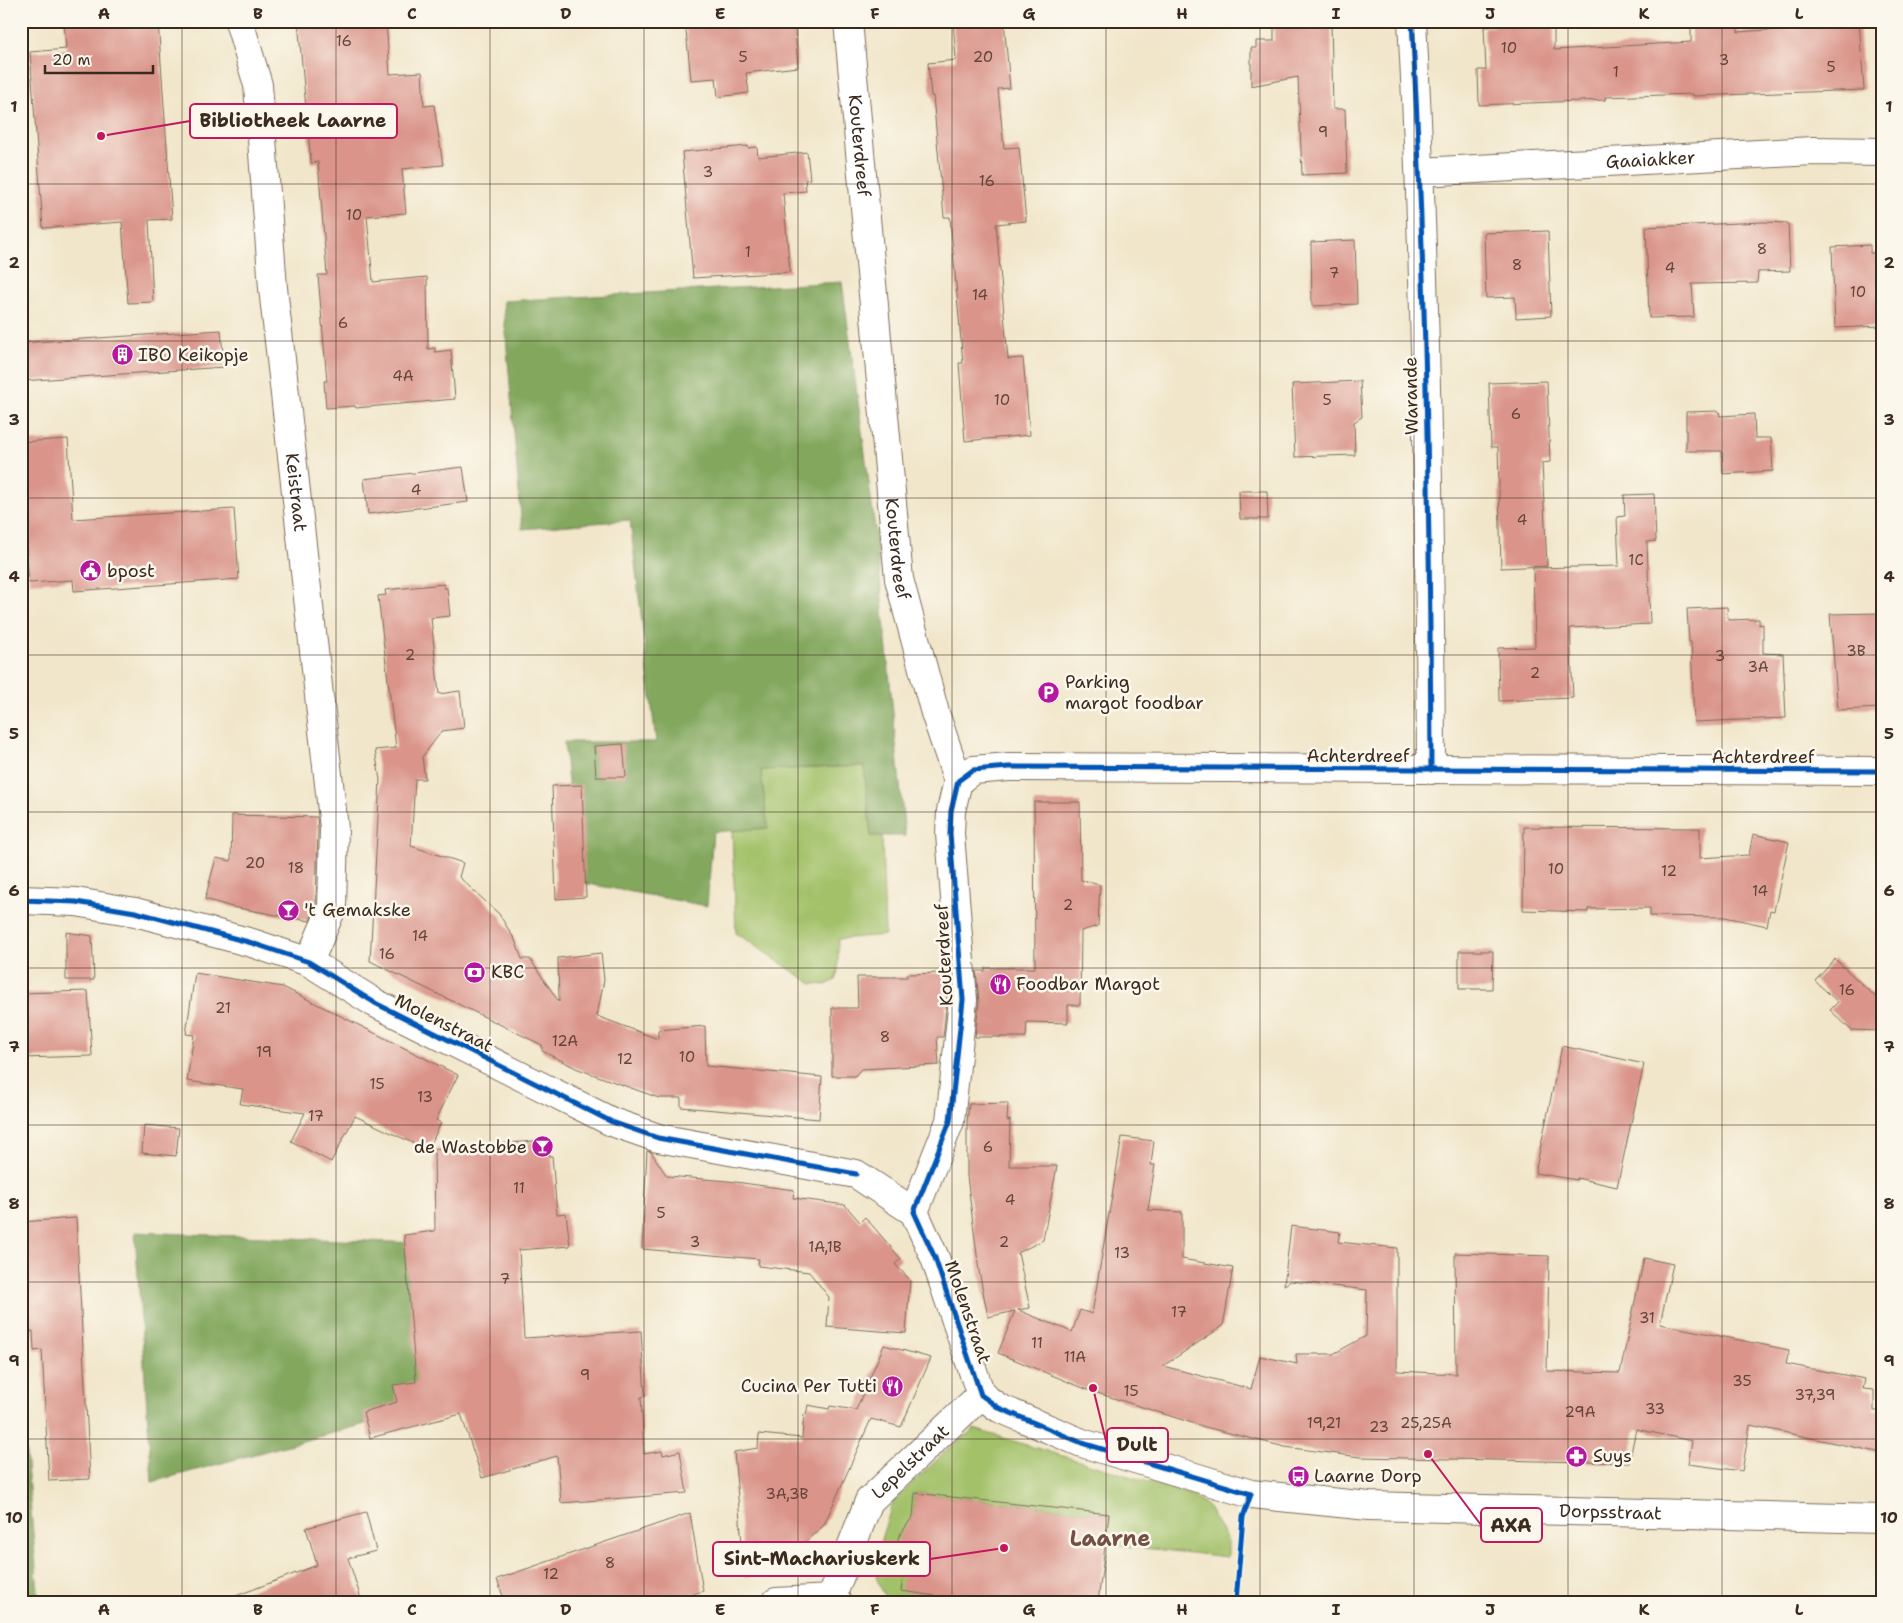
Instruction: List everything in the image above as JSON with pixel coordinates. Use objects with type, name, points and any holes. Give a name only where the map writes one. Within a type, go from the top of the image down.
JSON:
[{"type":"street","name":"Keistraat","points":[[239,21],[258,85],[273,288],[334,828],[332,908],[309,962]]},
{"type":"street","name":"Kouterdreef","points":[[848,21],[899,579],[935,713],[958,780],[951,811],[950,834],[962,1009],[950,1121],[914,1212]]},
{"type":"street","name":"Warande","points":[[1412,21],[1420,172],[1431,647],[1431,770]]},
{"type":"street","name":"Gaaiakker","points":[[1420,172],[1813,151],[1882,152]]},
{"type":"street","name":"Achterdreef","points":[[958,780],[973,770],[1009,767],[1882,771]]},
{"type":"street","name":"Molenstraat","points":[[21,900],[76,902],[136,912],[252,943],[309,962],[375,1003],[612,1122],[658,1138],[856,1174],[914,1212],[935,1258],[981,1395]]},
{"type":"street","name":"Dorpsstraat","points":[[981,1395],[999,1408],[1082,1443],[1250,1494],[1369,1506],[1882,1518]]},
{"type":"street","name":"Lepelstraat","points":[[776,1602],[834,1600],[868,1501],[981,1395]]},
{"type":"green space","points":[[842,282],[875,528],[905,836],[871,836],[864,766],[761,770],[768,828],[713,832],[707,906],[578,882],[564,742],[656,742],[630,520],[522,529],[503,301]]},
{"type":"green space","points":[[864,766],[871,836],[882,836],[885,935],[838,939],[838,971],[835,980],[826,985],[812,984],[736,933],[732,831],[767,828],[760,770]]},
{"type":"green space","points":[[135,1232],[443,1244],[472,1395],[152,1482]]},
{"type":"green space","points":[[21,1419],[23,1419],[39,1602],[21,1602]]},
{"type":"green space","points":[[974,1429],[1191,1495],[1208,1507],[1228,1542],[1228,1557],[1105,1544],[1108,1514],[915,1493],[912,1529],[977,1602],[887,1602],[876,1577],[881,1539],[893,1502],[945,1452]]},
{"type":"building","points":[[64,21],[158,21],[172,219],[149,220],[153,302],[128,303],[122,222],[43,228],[30,52],[66,49]]},
{"type":"building","points":[[298,21],[386,21],[390,74],[422,72],[424,106],[434,105],[443,165],[402,169],[406,213],[367,216],[373,282],[427,277],[428,349],[435,348],[435,352],[451,350],[455,399],[356,408],[355,406],[326,408],[324,381],[327,381],[318,275],[327,275],[318,162],[311,163]]},
{"type":"building","points":[[685,21],[794,21],[798,67],[746,73],[749,93],[718,97],[716,78],[691,80]]},
{"type":"building","points":[[953,21],[1004,21],[1010,88],[998,89],[1004,148],[1019,147],[1026,221],[996,224],[1008,359],[1023,358],[1030,435],[965,441],[959,363],[963,363],[950,217],[944,217],[933,96],[931,96],[928,63],[956,60]]},
{"type":"building","points":[[1274,21],[1331,21],[1333,109],[1345,109],[1347,173],[1302,175],[1298,77],[1251,86],[1251,48],[1256,48],[1256,41],[1274,41]]},
{"type":"building","points":[[1691,21],[1737,21],[1738,32],[1797,28],[1797,21],[1859,21],[1864,90],[1605,97],[1605,100],[1479,105],[1478,70],[1486,70],[1484,27],[1554,24],[1554,50],[1691,42]]},
{"type":"building","points":[[748,146],[748,148],[757,147],[758,157],[807,152],[810,179],[805,180],[806,191],[783,193],[790,272],[693,278],[682,152]]},
{"type":"building","points":[[1763,222],[1788,223],[1790,271],[1758,272],[1757,283],[1692,284],[1694,317],[1649,318],[1646,227]]},
{"type":"building","points":[[1548,231],[1551,316],[1516,318],[1515,297],[1486,298],[1484,233]]},
{"type":"building","points":[[1355,240],[1357,304],[1312,306],[1311,242]]},
{"type":"building","points":[[1870,245],[1870,253],[1882,253],[1882,326],[1835,328],[1832,247]]},
{"type":"building","name":"IBO Keikopje","points":[[221,330],[224,367],[21,381],[21,343]]},
{"type":"building","points":[[1360,381],[1362,417],[1354,422],[1355,455],[1295,457],[1292,384]]},
{"type":"building","points":[[1547,381],[1550,462],[1542,463],[1547,566],[1501,568],[1498,447],[1491,447],[1489,383]]},
{"type":"building","points":[[1719,411],[1720,416],[1754,414],[1755,438],[1771,438],[1773,471],[1723,474],[1722,451],[1686,451],[1686,412]]},
{"type":"building","points":[[68,439],[73,519],[234,509],[239,579],[74,591],[73,580],[29,583],[21,469],[21,442]]},
{"type":"building","points":[[463,467],[468,502],[368,514],[364,479]]},
{"type":"building","points":[[1239,491],[1267,491],[1268,519],[1240,519]]},
{"type":"building","points":[[1654,494],[1656,541],[1647,542],[1650,624],[1570,628],[1573,698],[1499,701],[1498,648],[1535,647],[1533,568],[1619,566],[1617,517],[1625,516],[1624,495]]},
{"type":"building","points":[[444,584],[444,588],[447,588],[450,616],[431,618],[439,694],[460,691],[464,728],[442,731],[422,757],[425,779],[415,779],[411,846],[463,863],[459,877],[499,914],[515,940],[522,959],[530,959],[559,1002],[558,958],[601,953],[604,980],[597,1016],[658,1039],[658,1030],[705,1026],[706,1066],[822,1077],[819,1119],[681,1107],[681,1098],[659,1098],[578,1069],[542,1051],[542,1045],[370,961],[380,780],[375,750],[396,748],[378,596],[386,595],[385,590]]},
{"type":"building","points":[[1727,607],[1728,620],[1759,619],[1759,625],[1763,624],[1763,653],[1783,654],[1786,718],[1694,722],[1691,642],[1689,642],[1687,609]]},
{"type":"building","points":[[1882,613],[1882,708],[1838,710],[1830,614]]},
{"type":"building","points":[[623,744],[626,777],[596,777],[594,746]]},
{"type":"building","points":[[582,785],[586,897],[556,899],[552,786]]},
{"type":"building","points":[[1034,802],[1080,802],[1081,880],[1100,885],[1098,926],[1081,931],[1080,1005],[1068,1005],[1068,1023],[1027,1022],[1026,1037],[975,1037],[979,1002],[976,971],[985,971],[985,968],[1035,968]]},
{"type":"building","points":[[232,815],[317,817],[316,905],[310,921],[232,907],[205,899],[216,858],[231,861]]},
{"type":"building","points":[[1524,827],[1700,828],[1700,858],[1749,855],[1753,834],[1789,842],[1774,911],[1770,910],[1767,926],[1725,917],[1650,916],[1650,908],[1588,909],[1588,912],[1523,910]]},
{"type":"building","points":[[66,932],[92,936],[94,980],[66,980]]},
{"type":"building","points":[[1459,951],[1493,951],[1492,989],[1459,989]]},
{"type":"building","points":[[1835,959],[1882,1003],[1882,1031],[1851,1030],[1830,1010],[1838,1002],[1815,981]]},
{"type":"building","points":[[195,973],[283,987],[458,1075],[436,1120],[441,1123],[428,1150],[355,1116],[331,1162],[291,1141],[305,1113],[240,1104],[243,1089],[187,1081],[194,1035],[186,1034]]},
{"type":"building","points":[[945,973],[947,1000],[943,1037],[937,1037],[939,1065],[861,1069],[855,1076],[832,1076],[832,1008],[858,1008],[857,977],[907,977],[907,974]]},
{"type":"building","points":[[88,991],[92,1056],[21,1058],[21,993]]},
{"type":"building","points":[[1562,1046],[1644,1064],[1617,1187],[1577,1178],[1577,1180],[1535,1173]]},
{"type":"building","points":[[1008,1103],[1007,1121],[1010,1120],[1009,1166],[1057,1166],[1043,1240],[1018,1253],[1030,1308],[1018,1310],[1072,1332],[1080,1310],[1092,1314],[1122,1137],[1154,1141],[1151,1165],[1155,1165],[1148,1210],[1182,1212],[1182,1259],[1233,1268],[1223,1326],[1163,1366],[1251,1389],[1260,1356],[1297,1364],[1296,1354],[1333,1354],[1366,1336],[1367,1290],[1291,1281],[1284,1285],[1291,1226],[1340,1232],[1338,1242],[1397,1248],[1397,1371],[1456,1374],[1455,1253],[1549,1256],[1547,1371],[1620,1373],[1644,1258],[1673,1264],[1660,1324],[1789,1350],[1786,1364],[1865,1379],[1863,1389],[1874,1390],[1874,1411],[1882,1411],[1882,1453],[1750,1425],[1742,1471],[1688,1464],[1692,1441],[1636,1429],[1629,1463],[1360,1457],[1285,1447],[1205,1427],[1088,1390],[998,1353],[1015,1311],[988,1317],[979,1271],[967,1176],[967,1122],[969,1104]]},
{"type":"building","points":[[144,1125],[179,1128],[176,1156],[142,1153]]},
{"type":"building","points":[[547,1140],[549,1156],[552,1156],[557,1214],[566,1213],[570,1246],[519,1250],[524,1338],[641,1331],[645,1396],[641,1397],[644,1454],[662,1451],[663,1455],[680,1451],[687,1493],[561,1503],[557,1456],[482,1478],[461,1414],[370,1438],[363,1412],[397,1402],[393,1385],[416,1382],[404,1235],[435,1231],[434,1149]]},
{"type":"building","points":[[647,1151],[651,1152],[667,1176],[728,1181],[794,1190],[793,1198],[845,1205],[860,1222],[865,1217],[901,1259],[895,1264],[910,1280],[906,1333],[827,1327],[829,1297],[809,1272],[758,1266],[759,1259],[642,1249]]},
{"type":"building","points":[[76,1218],[90,1479],[49,1481],[42,1350],[34,1351],[33,1331],[21,1332],[21,1222]]},
{"type":"building","points":[[884,1345],[931,1358],[901,1427],[871,1419],[824,1525],[775,1569],[745,1578],[734,1452],[758,1448],[759,1434],[802,1438],[804,1414],[806,1415],[808,1405],[829,1409],[830,1406],[856,1410]]},
{"type":"building","points":[[915,1493],[1109,1514],[1098,1602],[977,1602],[901,1591],[905,1566],[898,1538],[913,1516]]},
{"type":"building","points":[[366,1512],[376,1551],[348,1558],[362,1602],[229,1602],[228,1599],[317,1565],[306,1528]]},
{"type":"building","points":[[690,1513],[703,1591],[667,1602],[505,1602],[497,1579]]},
{"type":"cycle path","points":[[1412,21],[1421,208],[1426,395],[1431,770]]},
{"type":"cycle path","points":[[1236,1602],[1243,1517],[1251,1494],[1082,1443],[999,1408],[981,1395],[935,1258],[914,1212],[950,1121],[963,1000],[950,834],[951,811],[958,781],[973,770],[1009,767],[1882,771]]},
{"type":"cycle path","points":[[21,900],[76,902],[135,912],[252,943],[309,962],[375,1003],[612,1122],[658,1138],[856,1174]]},
{"type":"place","name":"Bibliotheek Laarne","points":[[101,136]]},
{"type":"place","name":"IBO Keikopje","points":[[122,355]]},
{"type":"place","name":"bpost","points":[[91,571]]},
{"type":"place","name":"Parking margot foodbar","points":[[1049,692]]},
{"type":"place","name":"'t Gemakske","points":[[288,910]]},
{"type":"place","name":"KBC","points":[[475,972]]},
{"type":"place","name":"Foodbar Margot","points":[[1000,984]]},
{"type":"place","name":"de Wastobbe","points":[[543,1147]]},
{"type":"place","name":"Cucina Per Tutti","points":[[893,1386]]},
{"type":"place","name":"Dult","points":[[1093,1388]]},
{"type":"place","name":"AXA","points":[[1428,1454]]},
{"type":"place","name":"Suys","points":[[1577,1456]]},
{"type":"place","name":"Laarne Dorp","points":[[1298,1476]]},
{"type":"place","name":"Sint-Machariuskerk","points":[[1004,1548]]},
{"type":"district","name":"Laarne","points":[[1110,1538]]}]
